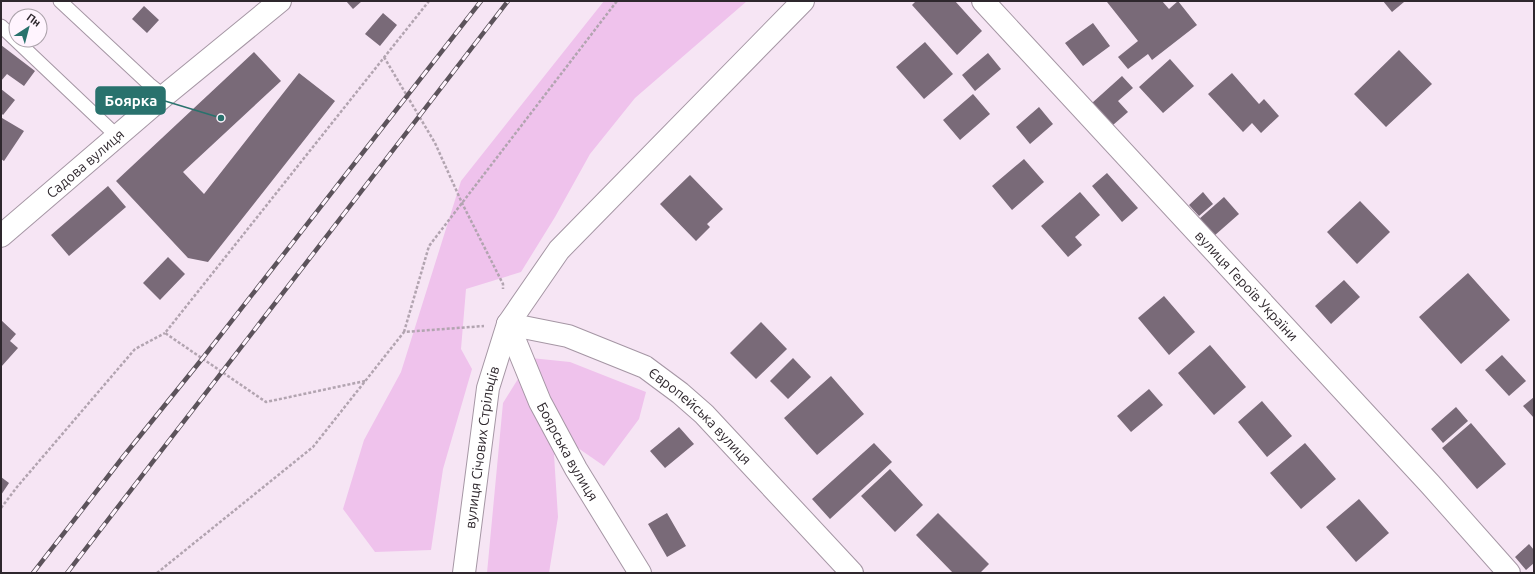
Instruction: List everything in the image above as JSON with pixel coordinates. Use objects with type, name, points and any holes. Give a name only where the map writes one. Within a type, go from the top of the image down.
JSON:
[{"type":"street","name":"Садова вулиця","points":[[1,236],[164,96],[280,1]]},
{"type":"street","name":"вулиця Січових Стрільців","points":[[464,573],[488,388],[508,324],[559,250],[803,1]]},
{"type":"street","name":"вулиця Героїв України","points":[[983,1],[1430,484],[1509,573]]},
{"type":"street","name":"Боярська вулиця","points":[[508,324],[540,402],[576,469],[640,573]]},
{"type":"street","name":"Європейська вулиця","points":[[508,324],[568,336],[645,367],[680,393],[704,414],[852,573]]},
{"type":"lane","points":[[60,1],[148,84],[164,96]]},
{"type":"lane","points":[[1,26],[117,136]]},
{"type":"path","points":[[1,508],[17,486],[135,349],[165,333],[429,1]]},
{"type":"path","points":[[156,573],[313,447],[404,332],[429,246],[617,1]]},
{"type":"path","points":[[384,57],[435,143],[462,203],[502,284],[508,324],[404,332]]},
{"type":"path","points":[[165,333],[266,402],[366,380]]},
{"type":"shaded area","points":[[604,1],[747,1],[635,98],[590,154],[555,217],[521,272],[466,289],[461,349],[472,369],[443,469],[431,550],[375,552],[343,509],[364,440],[401,372],[461,181]]},
{"type":"shaded area","points":[[531,358],[570,362],[646,392],[639,419],[604,466],[578,448],[554,455],[558,517],[549,573],[487,573],[503,403]]},
{"type":"building","points":[[346,1],[362,1],[353,9]]},
{"type":"building","points":[[916,1],[955,1],[982,31],[957,55],[912,5]]},
{"type":"building","points":[[1162,1],[1169,9],[1178,1],[1197,25],[1152,60],[1148,54],[1128,69],[1118,57],[1138,41],[1107,2]]},
{"type":"building","points":[[1383,1],[1403,1],[1404,2],[1392,12]]},
{"type":"building","points":[[144,6],[159,20],[147,33],[132,19]]},
{"type":"building","points":[[383,13],[397,25],[380,46],[365,34]]},
{"type":"building","points":[[1093,23],[1110,46],[1083,66],[1065,43]]},
{"type":"building","points":[[925,42],[953,74],[924,99],[896,67]]},
{"type":"building","points":[[1,45],[35,71],[24,86],[7,74],[1,81]]},
{"type":"building","points":[[1399,50],[1432,84],[1386,127],[1354,94]]},
{"type":"building","points":[[254,52],[281,81],[183,172],[204,194],[299,73],[335,101],[208,262],[188,258],[116,181]]},
{"type":"building","points":[[988,53],[1001,69],[975,91],[962,75]]},
{"type":"building","points":[[1170,59],[1194,86],[1163,113],[1139,87]]},
{"type":"building","points":[[1232,73],[1259,104],[1264,99],[1279,116],[1261,133],[1252,123],[1243,132],[1208,94]]},
{"type":"building","points":[[1122,76],[1133,88],[1118,101],[1128,112],[1113,125],[1092,103]]},
{"type":"building","points":[[1,89],[15,100],[3,115],[1,113]]},
{"type":"building","points":[[973,94],[990,114],[960,140],[943,120]]},
{"type":"building","points":[[1039,107],[1053,124],[1030,144],[1016,127]]},
{"type":"building","points":[[2,118],[24,131],[4,161],[1,159]]},
{"type":"building","points":[[1024,159],[1044,182],[1012,210],[992,186]]},
{"type":"building","points":[[1107,173],[1138,208],[1122,222],[1092,186]]},
{"type":"building","points":[[690,175],[723,209],[707,224],[710,227],[696,241],[660,204]]},
{"type":"building","points":[[108,186],[126,207],[69,256],[51,235]]},
{"type":"building","points":[[1080,192],[1100,215],[1075,237],[1082,245],[1068,257],[1041,226]]},
{"type":"building","points":[[1203,192],[1213,204],[1199,216],[1189,205]]},
{"type":"building","points":[[1224,197],[1239,214],[1214,236],[1198,220]]},
{"type":"building","points":[[1360,201],[1390,232],[1357,264],[1327,232]]},
{"type":"building","points":[[168,257],[185,274],[160,300],[143,283]]},
{"type":"building","points":[[1468,273],[1510,320],[1461,364],[1419,317]]},
{"type":"building","points":[[1344,280],[1360,297],[1331,324],[1315,306]]},
{"type":"building","points":[[1164,296],[1195,332],[1169,355],[1138,318]]},
{"type":"building","points":[[1,320],[16,334],[10,341],[18,348],[1,367]]},
{"type":"building","points":[[761,322],[787,349],[756,379],[730,353]]},
{"type":"building","points":[[1210,345],[1246,387],[1214,415],[1178,373]]},
{"type":"building","points":[[1502,355],[1526,381],[1509,396],[1485,370]]},
{"type":"building","points":[[793,358],[811,377],[788,399],[770,381]]},
{"type":"building","points":[[831,376],[864,414],[817,455],[784,418]]},
{"type":"building","points":[[1149,389],[1163,405],[1131,432],[1117,416]]},
{"type":"building","points":[[1534,397],[1534,418],[1523,406]]},
{"type":"building","points":[[1262,401],[1292,436],[1267,457],[1238,422]]},
{"type":"building","points":[[1456,407],[1468,421],[1443,443],[1431,429]]},
{"type":"building","points":[[1471,423],[1506,464],[1477,489],[1442,448]]},
{"type":"building","points":[[679,427],[694,444],[665,468],[650,451]]},
{"type":"building","points":[[874,443],[892,462],[830,519],[812,499]]},
{"type":"building","points":[[1305,443],[1336,479],[1301,509],[1270,473]]},
{"type":"building","points":[[890,469],[923,505],[895,532],[861,496]]},
{"type":"building","points":[[1,477],[9,483],[1,495]]},
{"type":"building","points":[[1359,499],[1389,533],[1356,562],[1326,527]]},
{"type":"building","points":[[667,513],[686,546],[667,557],[648,524]]},
{"type":"building","points":[[938,513],[989,564],[980,573],[953,573],[916,535]]},
{"type":"building","points":[[1529,544],[1534,550],[1534,563],[1526,570],[1515,557]]},
{"type":"railway","points":[[33,573],[481,1]]},
{"type":"railway","points":[[67,573],[508,1]]},
{"type":"place","name":"Боярка","points":[[221,118]]}]
